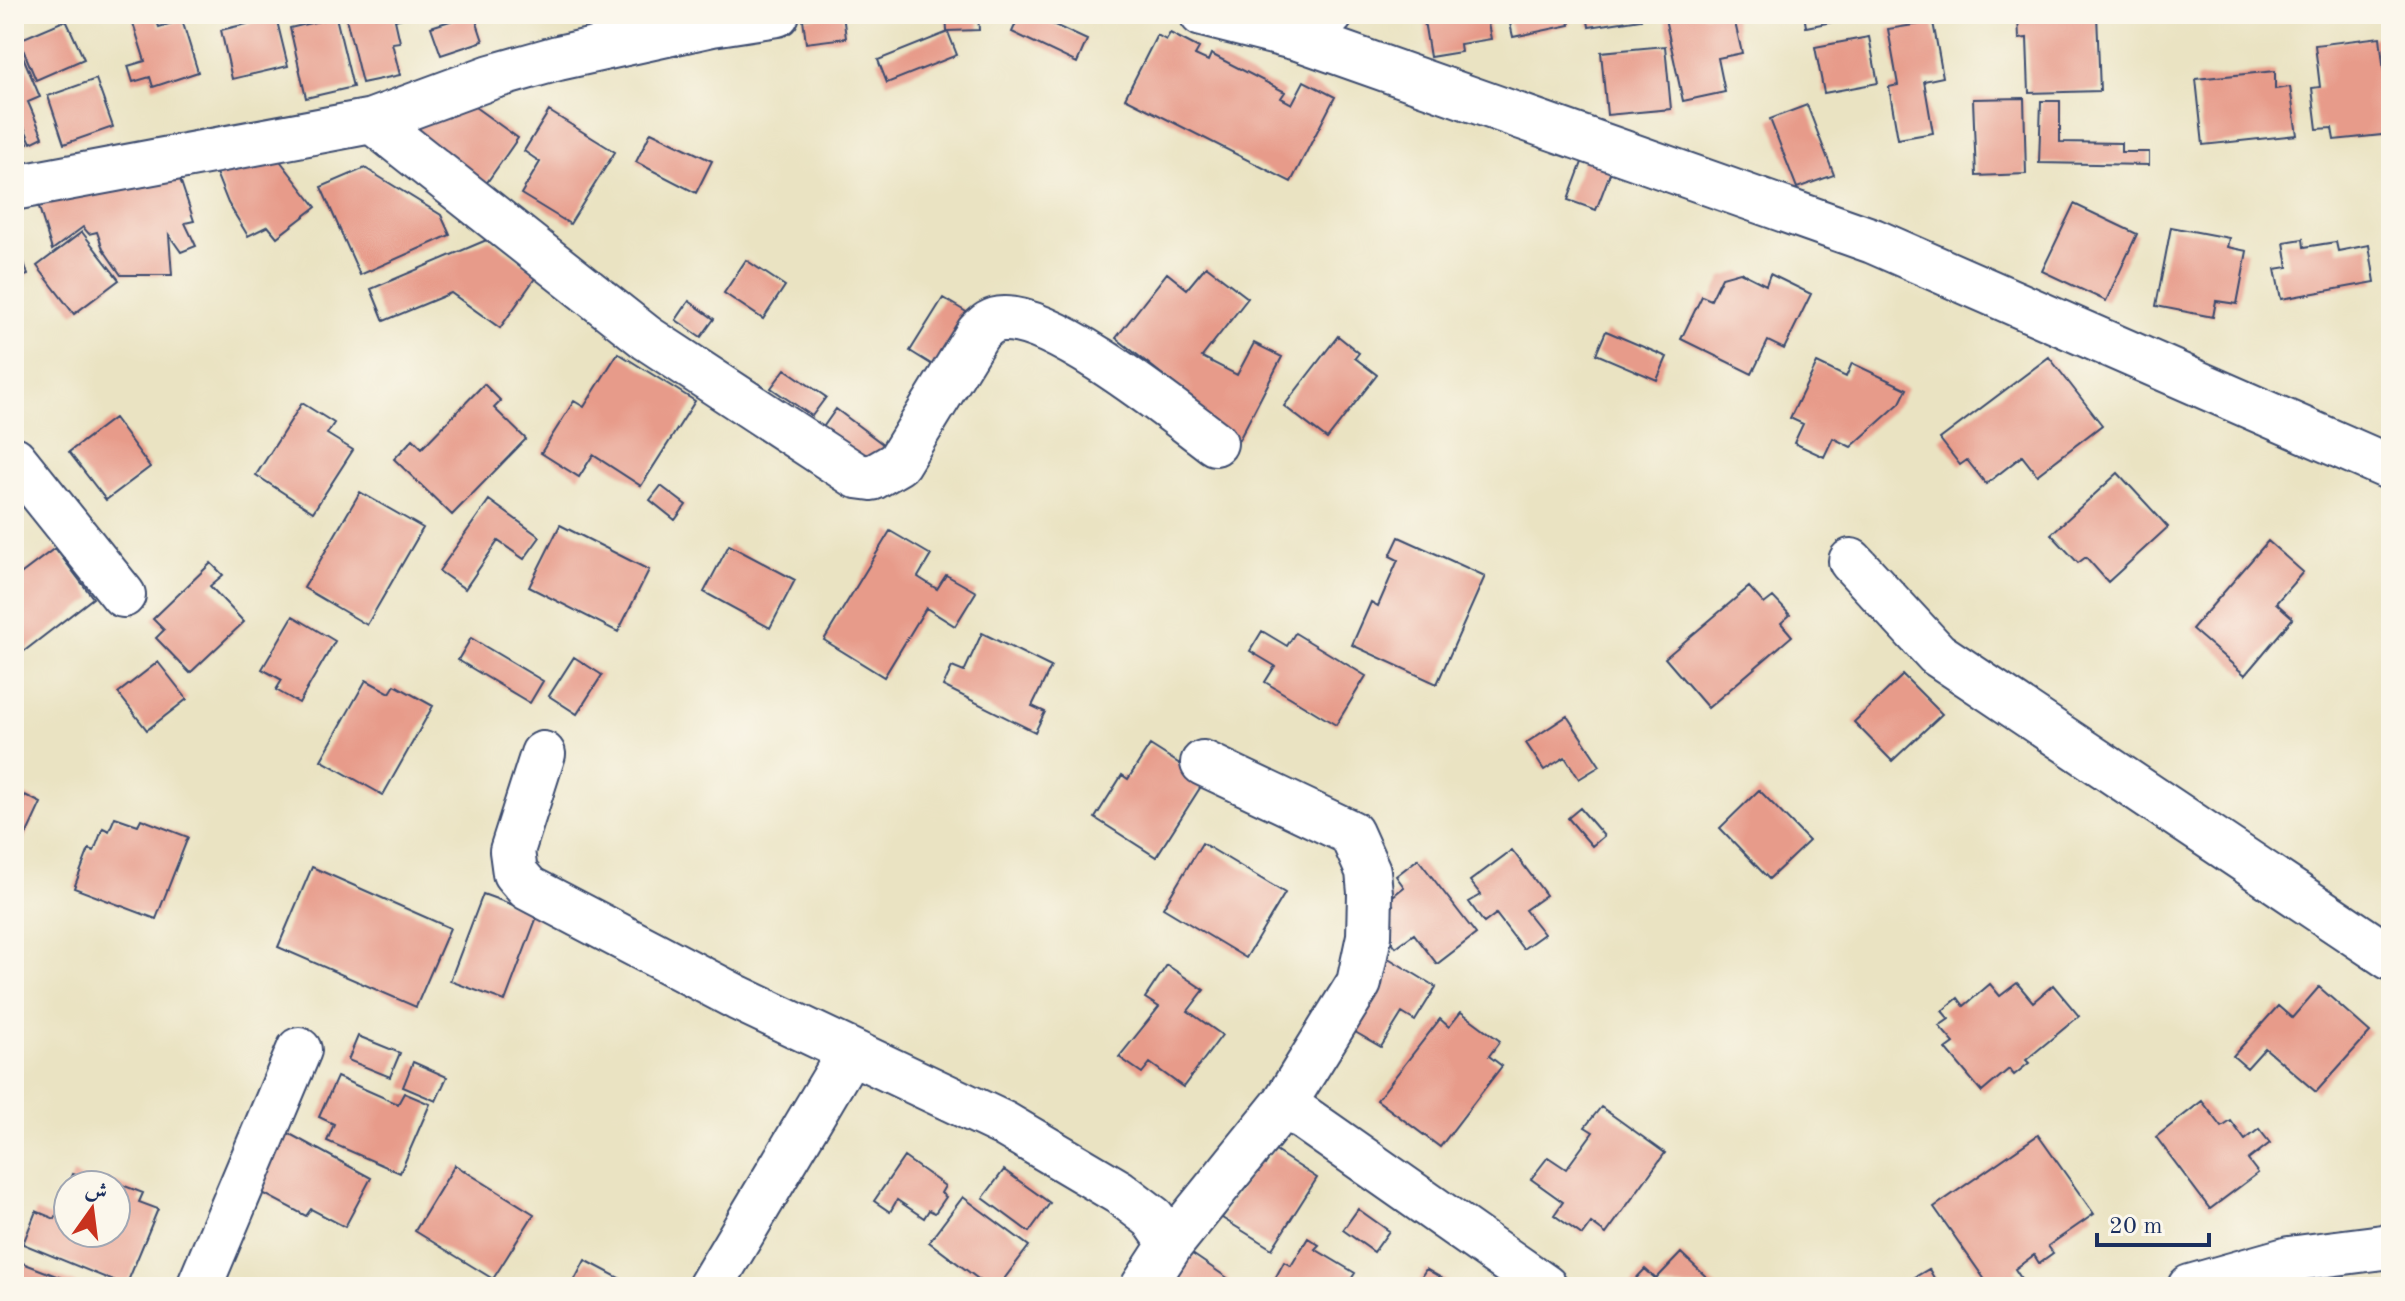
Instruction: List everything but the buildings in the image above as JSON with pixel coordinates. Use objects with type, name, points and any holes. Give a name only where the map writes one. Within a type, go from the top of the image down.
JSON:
[{"type":"street","points":[[14,188],[372,121],[491,77],[558,58],[712,24],[777,14]]},
{"type":"street","points":[[1202,14],[1316,26],[1873,241],[2391,468]]},
{"type":"street","points":[[372,121],[647,338],[857,476],[872,478],[898,463],[978,333],[989,322],[1002,319],[1049,334],[1105,362],[1215,443]]},
{"type":"street","points":[[14,459],[123,595]]},
{"type":"street","points":[[1851,561],[1937,654],[2391,958]]},
{"type":"street","points":[[543,754],[512,851],[515,873],[528,888],[738,998],[1004,1124],[1119,1192],[1153,1218],[1171,1244]]},
{"type":"street","points":[[1143,1287],[1171,1244],[1284,1104],[1359,983],[1369,936],[1368,871],[1351,833],[1203,763]]},
{"type":"street","points":[[199,1287],[299,1050]]},
{"type":"street","points":[[710,1287],[850,1052]]},
{"type":"street","points":[[1284,1104],[1545,1287]]},
{"type":"street","points":[[2190,1287],[2289,1259],[2391,1246]]}]
